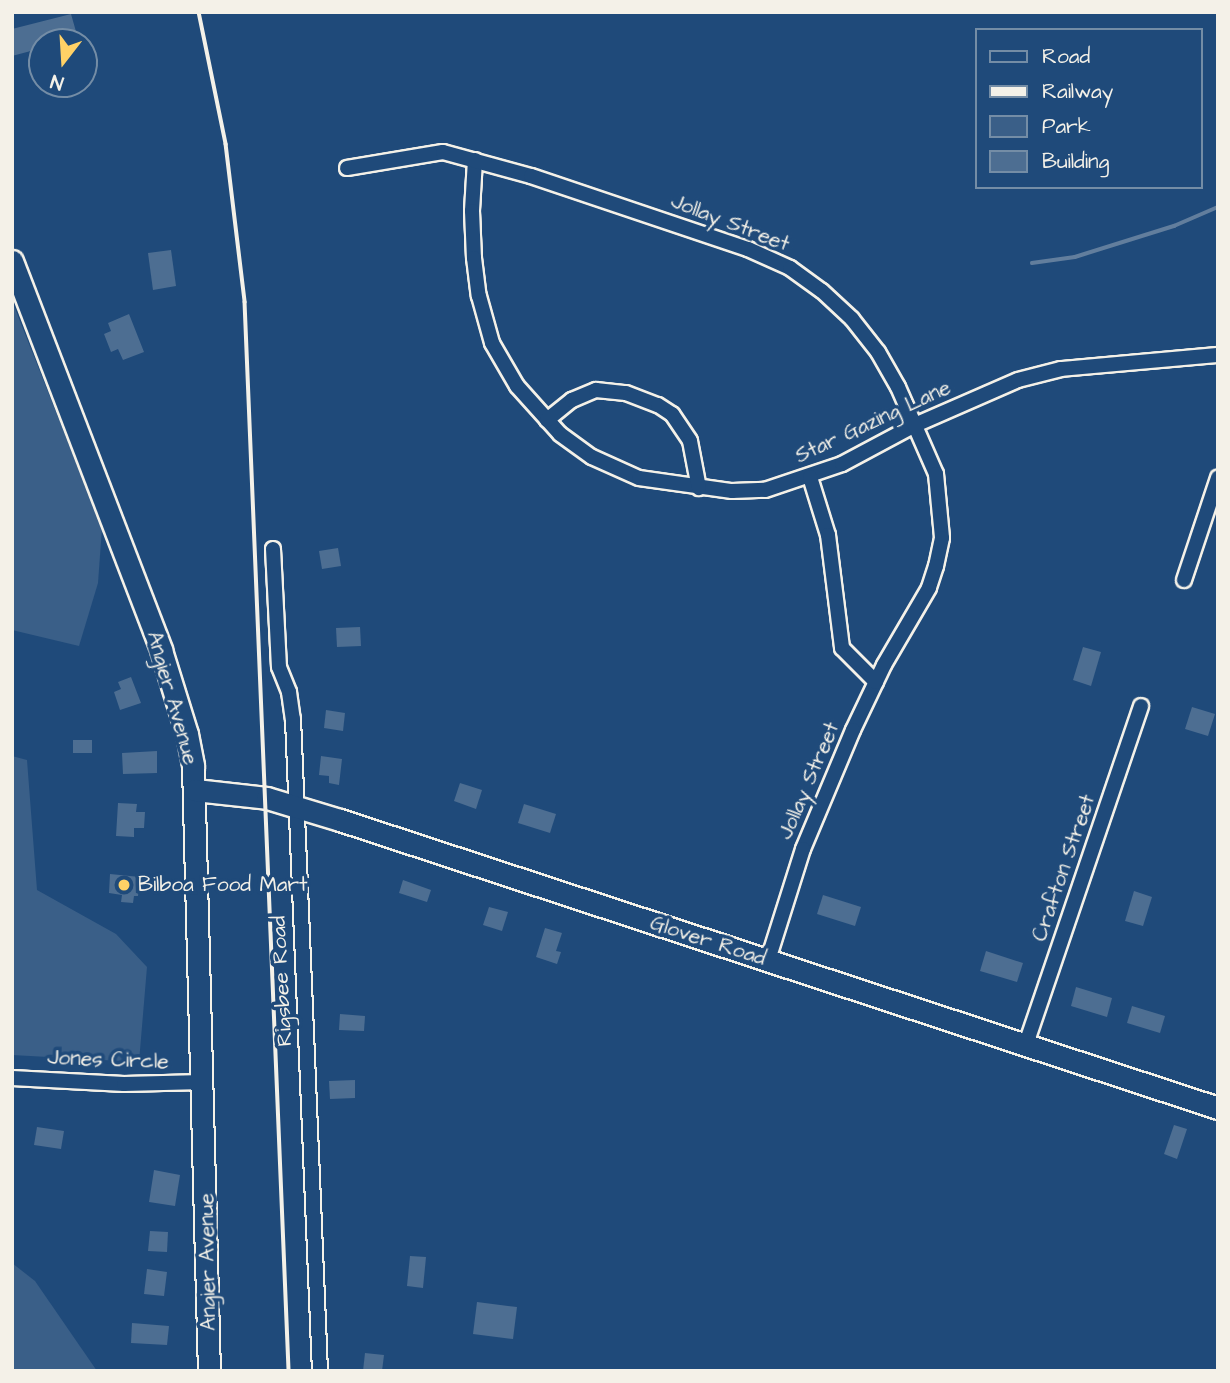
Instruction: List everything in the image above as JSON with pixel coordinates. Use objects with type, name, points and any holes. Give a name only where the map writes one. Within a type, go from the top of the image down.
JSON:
[{"type":"main road","name":"Angier Avenue","points":[[12,261],[161,650],[187,734],[195,790],[209,1371]]},
{"type":"main road","name":"Glover Road","points":[[195,790],[258,797],[295,806],[1218,1108]]},
{"type":"street","name":"Jollay Street","points":[[347,168],[443,152],[710,234],[790,268],[822,291],[878,352],[936,474],[942,538],[929,589],[876,682],[803,849],[768,960]]},
{"type":"street","name":"Star Gazing Lane","points":[[475,160],[472,234],[486,329],[517,386],[547,421],[575,446],[606,465],[639,478],[699,488],[765,490],[810,477],[888,442],[915,425],[984,392],[1061,369],[1218,355]]},
{"type":"street","points":[[547,421],[572,400],[596,390],[626,393],[658,405],[672,414],[690,441],[699,488]]},
{"type":"street","points":[[810,477],[828,535],[842,648],[876,682]]},
{"type":"street","points":[[1184,580],[1218,478]]},
{"type":"street","name":"Rigsbee Road","points":[[273,549],[279,667],[289,692],[293,719],[320,1371]]},
{"type":"street","name":"Crafton Street","points":[[1026,1044],[1141,706]]},
{"type":"street","name":"Jones Circle","points":[[12,1078],[124,1084],[203,1083]]},
{"type":"green space","points":[[12,301],[102,528],[98,583],[79,646],[12,630]]},
{"type":"green space","points":[[12,756],[27,760],[37,890],[116,934],[147,967],[139,1062],[12,1055]]},
{"type":"green space","points":[[12,1263],[35,1281],[97,1371],[12,1371]]},
{"type":"building","points":[[71,14],[75,28],[28,28],[28,52],[12,56],[12,29]]},
{"type":"building","points":[[171,250],[176,286],[153,290],[148,253]]},
{"type":"building","points":[[129,314],[144,352],[123,360],[118,349],[111,352],[104,334],[111,331],[108,323]]},
{"type":"building","points":[[338,548],[341,566],[322,569],[319,551]]},
{"type":"building","points":[[360,627],[361,646],[337,647],[336,628]]},
{"type":"building","points":[[1083,647],[1101,652],[1091,686],[1073,680]]},
{"type":"building","points":[[131,677],[141,703],[120,710],[114,692],[121,689],[118,682]]},
{"type":"building","points":[[1192,707],[1215,714],[1208,736],[1185,729]]},
{"type":"building","points":[[326,710],[345,713],[343,731],[324,728]]},
{"type":"building","points":[[73,740],[92,740],[92,753],[73,753]]},
{"type":"building","points":[[157,751],[157,773],[123,774],[122,753]]},
{"type":"building","points":[[321,756],[342,759],[339,785],[329,783],[329,776],[319,775]]},
{"type":"building","points":[[460,783],[482,790],[476,809],[454,801]]},
{"type":"building","points":[[118,803],[137,804],[136,812],[145,812],[144,828],[134,828],[134,837],[116,836]]},
{"type":"building","points":[[524,804],[556,814],[550,833],[518,823]]},
{"type":"building","name":"Bilboa Food Mart","points":[[110,874],[140,877],[138,896],[134,896],[133,903],[121,902],[122,895],[109,893]]},
{"type":"building","points":[[403,880],[431,890],[427,902],[399,893]]},
{"type":"building","points":[[1134,891],[1152,897],[1143,926],[1125,921]]},
{"type":"building","points":[[823,895],[861,907],[855,926],[817,914]]},
{"type":"building","points":[[489,907],[508,912],[502,931],[483,925]]},
{"type":"building","points":[[545,928],[562,933],[556,951],[561,952],[557,964],[536,957]]},
{"type":"building","points":[[986,951],[1023,963],[1017,982],[980,971]]},
{"type":"building","points":[[1076,987],[1112,998],[1107,1017],[1071,1006]]},
{"type":"building","points":[[1132,1006],[1165,1016],[1160,1033],[1127,1023]]},
{"type":"building","points":[[340,1014],[365,1016],[364,1031],[339,1030]]},
{"type":"building","points":[[355,1080],[355,1098],[330,1099],[329,1081]]},
{"type":"building","points":[[1174,1125],[1187,1129],[1177,1159],[1164,1154]]},
{"type":"building","points":[[37,1127],[64,1131],[61,1149],[34,1145]]},
{"type":"building","points":[[154,1170],[180,1175],[175,1206],[149,1202]]},
{"type":"building","points":[[150,1231],[168,1232],[167,1252],[148,1251]]},
{"type":"building","points":[[410,1256],[426,1257],[423,1288],[407,1286]]},
{"type":"building","points":[[147,1269],[167,1272],[164,1296],[144,1294]]},
{"type":"building","points":[[477,1302],[517,1307],[513,1339],[473,1334]]},
{"type":"building","points":[[132,1323],[169,1326],[167,1345],[131,1343]]},
{"type":"building","points":[[365,1353],[384,1355],[382,1371],[363,1371]]},
{"type":"waterway","points":[[1032,263],[1075,257],[1174,226],[1218,207]]},
{"type":"railway","points":[[199,12],[226,144],[245,302],[289,1371]]},
{"type":"place","name":"Bilboa Food Mart","points":[[124,885]]}]
